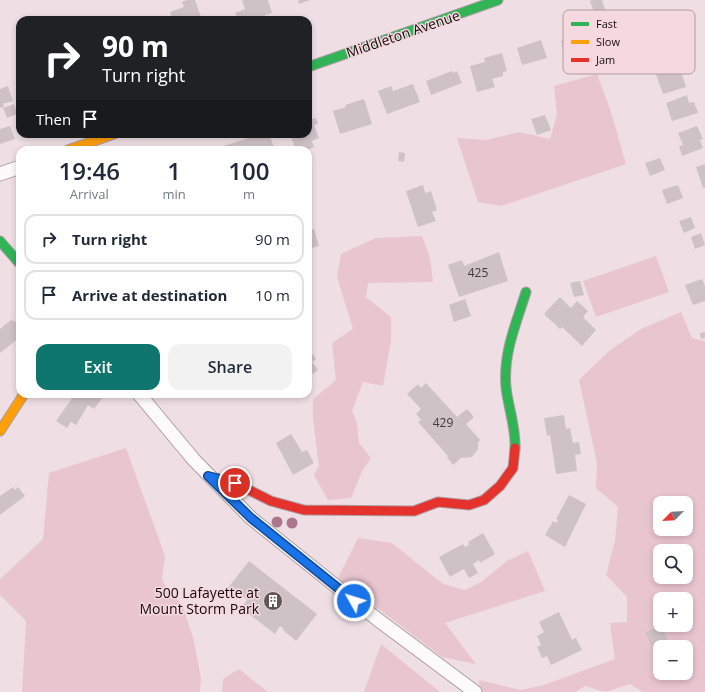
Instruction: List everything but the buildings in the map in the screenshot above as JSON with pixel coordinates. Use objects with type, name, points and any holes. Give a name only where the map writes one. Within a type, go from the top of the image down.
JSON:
[{"type":"street","name":"Middleton Avenue","points":[[312,66],[498,0]]},
{"type":"street","points":[[80,146],[102,138]]},
{"type":"street","points":[[0,174],[16,168]]},
{"type":"street","points":[[0,241],[16,259]]},
{"type":"street","points":[[208,476],[235,483],[271,501],[304,510],[414,511],[438,502],[469,505],[484,500],[500,486],[513,468],[515,445],[512,414],[506,388],[506,356],[526,292]]},
{"type":"street","points":[[0,430],[21,398]]},
{"type":"street","points":[[142,398],[208,476],[251,518],[377,619],[474,692]]},
{"type":"shaded area","points":[[597,74],[611,112],[626,164],[501,206],[478,202],[457,138],[486,140],[519,132],[550,139],[557,114],[554,86]]},
{"type":"shaded area","points":[[422,236],[430,258],[433,282],[368,283],[366,297],[391,317],[391,341],[383,386],[363,382],[352,411],[357,423],[359,443],[371,458],[362,471],[351,498],[328,500],[314,475],[319,466],[313,419],[313,399],[336,380],[332,343],[353,329],[337,277],[341,254],[376,238]]},
{"type":"shaded area","points":[[656,256],[669,292],[596,317],[583,281]]},
{"type":"shaded area","points":[[681,312],[692,338],[705,341],[705,692],[643,692],[630,684],[605,692],[585,686],[575,692],[480,692],[479,680],[521,690],[544,685],[615,659],[610,623],[627,622],[627,597],[606,575],[615,540],[618,507],[596,488],[597,463],[579,380],[609,351],[641,329]]},
{"type":"shaded area","points":[[126,448],[165,556],[162,579],[168,591],[182,604],[194,641],[201,679],[200,692],[22,692],[26,621],[0,595],[0,579],[43,539],[49,473]]},
{"type":"shaded area","points":[[358,538],[392,543],[443,584],[465,590],[481,582],[507,561],[528,551],[545,591],[445,623],[476,664],[442,657],[338,578]]},
{"type":"shaded area","points":[[381,644],[440,692],[364,692]]},
{"type":"shaded area","points":[[239,669],[268,692],[222,692],[223,679]]},
{"type":"traffic: fast","points":[[312,66],[498,0]]},
{"type":"traffic: fast","points":[[0,241],[16,259]]},
{"type":"traffic: fast","points":[[515,448],[514,432],[506,387],[506,362],[514,327],[526,292]]},
{"type":"traffic: slow","points":[[80,146],[102,138]]},
{"type":"traffic: slow","points":[[0,431],[21,398]]},
{"type":"traffic: jam","points":[[208,476],[235,483],[271,501],[304,510],[414,511],[438,502],[469,505],[484,500],[500,486],[513,468],[515,448]]},
{"type":"place","name":"500 Lafayette at Mount Storm Park","points":[[273,601]]},
{"type":"route","points":[[235,483],[208,476],[251,518],[354,601]]}]
